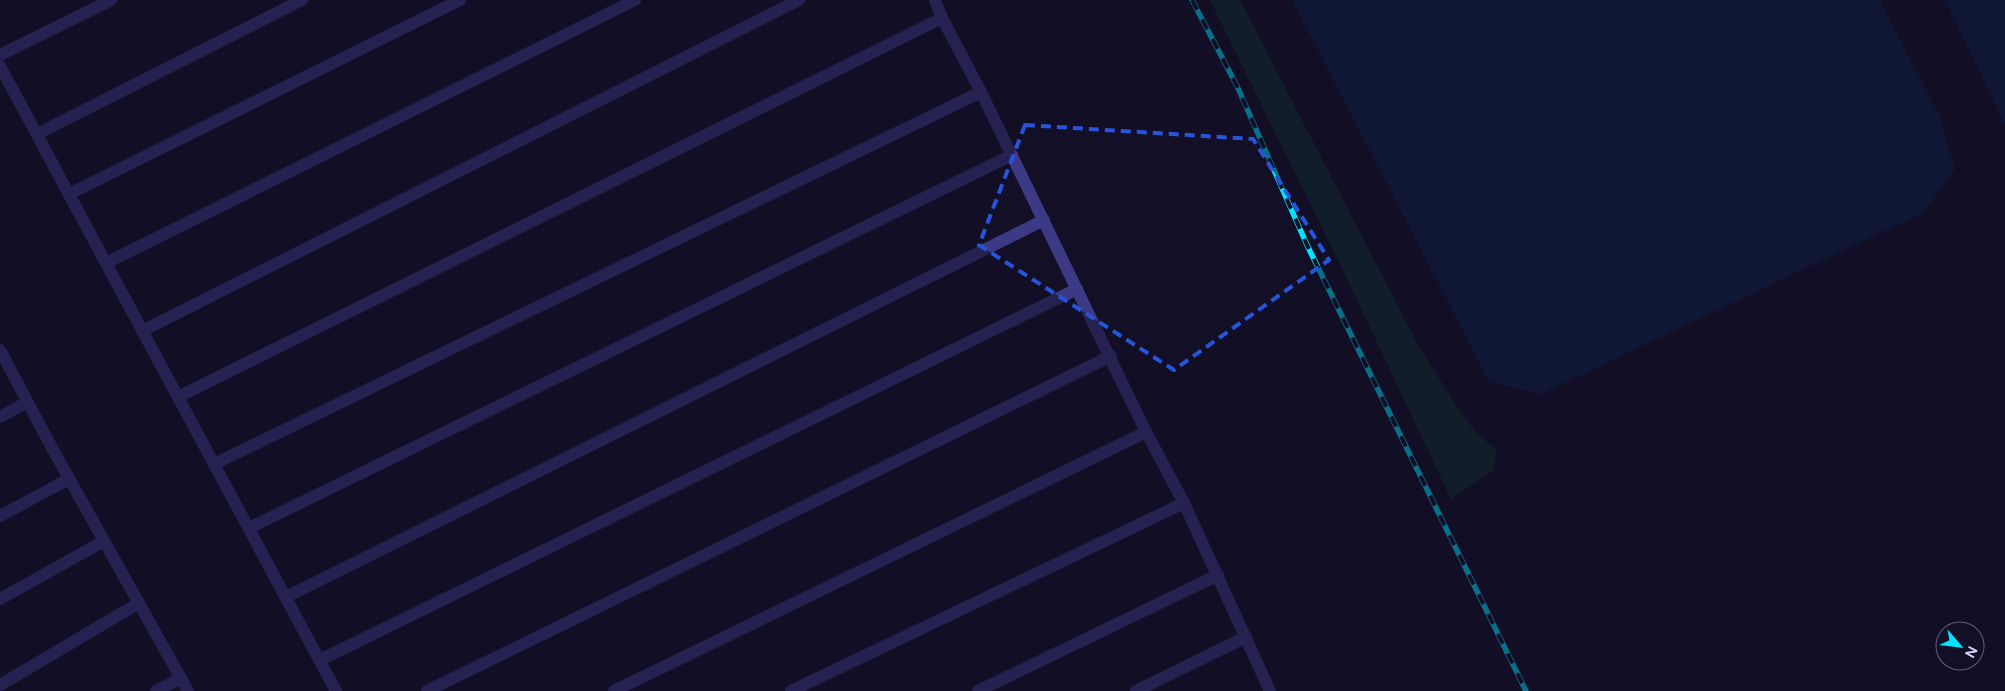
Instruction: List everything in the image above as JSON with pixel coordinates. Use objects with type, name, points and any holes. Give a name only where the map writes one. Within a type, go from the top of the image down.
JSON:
[{"type":"lane","points":[[0,54],[110,0]]},
{"type":"lane","points":[[37,134],[302,0]]},
{"type":"lane","points":[[69,194],[460,0]]},
{"type":"lane","points":[[106,263],[635,0]]},
{"type":"lane","points":[[142,331],[799,0]]},
{"type":"lane","points":[[936,0],[942,18],[981,92],[1111,356],[1146,432],[1184,503],[1270,691]]},
{"type":"lane","points":[[178,397],[942,18]]},
{"type":"lane","points":[[0,66],[336,691]]},
{"type":"lane","points":[[214,464],[981,92]]},
{"type":"lane","points":[[248,528],[1012,156]]},
{"type":"lane","points":[[286,597],[1044,220]]},
{"type":"lane","points":[[320,660],[1077,289]]},
{"type":"lane","points":[[0,350],[69,479],[188,691]]},
{"type":"lane","points":[[427,691],[1111,356]]},
{"type":"lane","points":[[0,417],[27,402]]},
{"type":"lane","points":[[614,691],[1146,432]]},
{"type":"lane","points":[[0,516],[69,479]]},
{"type":"lane","points":[[791,691],[1184,503]]},
{"type":"lane","points":[[0,599],[104,541]]},
{"type":"lane","points":[[978,691],[1218,575]]},
{"type":"lane","points":[[0,685],[138,603]]},
{"type":"lane","points":[[1136,691],[1246,637]]},
{"type":"lane","points":[[156,691],[180,678]]},
{"type":"highlighted area","points":[[1025,125],[1253,139],[1329,260],[1174,370],[979,245]]},
{"type":"green space","points":[[1210,0],[1240,0],[1419,347],[1476,433],[1497,450],[1492,471],[1451,499],[1342,268]]},
{"type":"water","points":[[1292,0],[1880,0],[1940,117],[1955,169],[1924,212],[1541,394],[1489,381]]},
{"type":"water","points":[[1945,0],[2005,0],[2005,125]]},
{"type":"railway","points":[[1192,0],[1237,86],[1307,245],[1526,691]]}]
